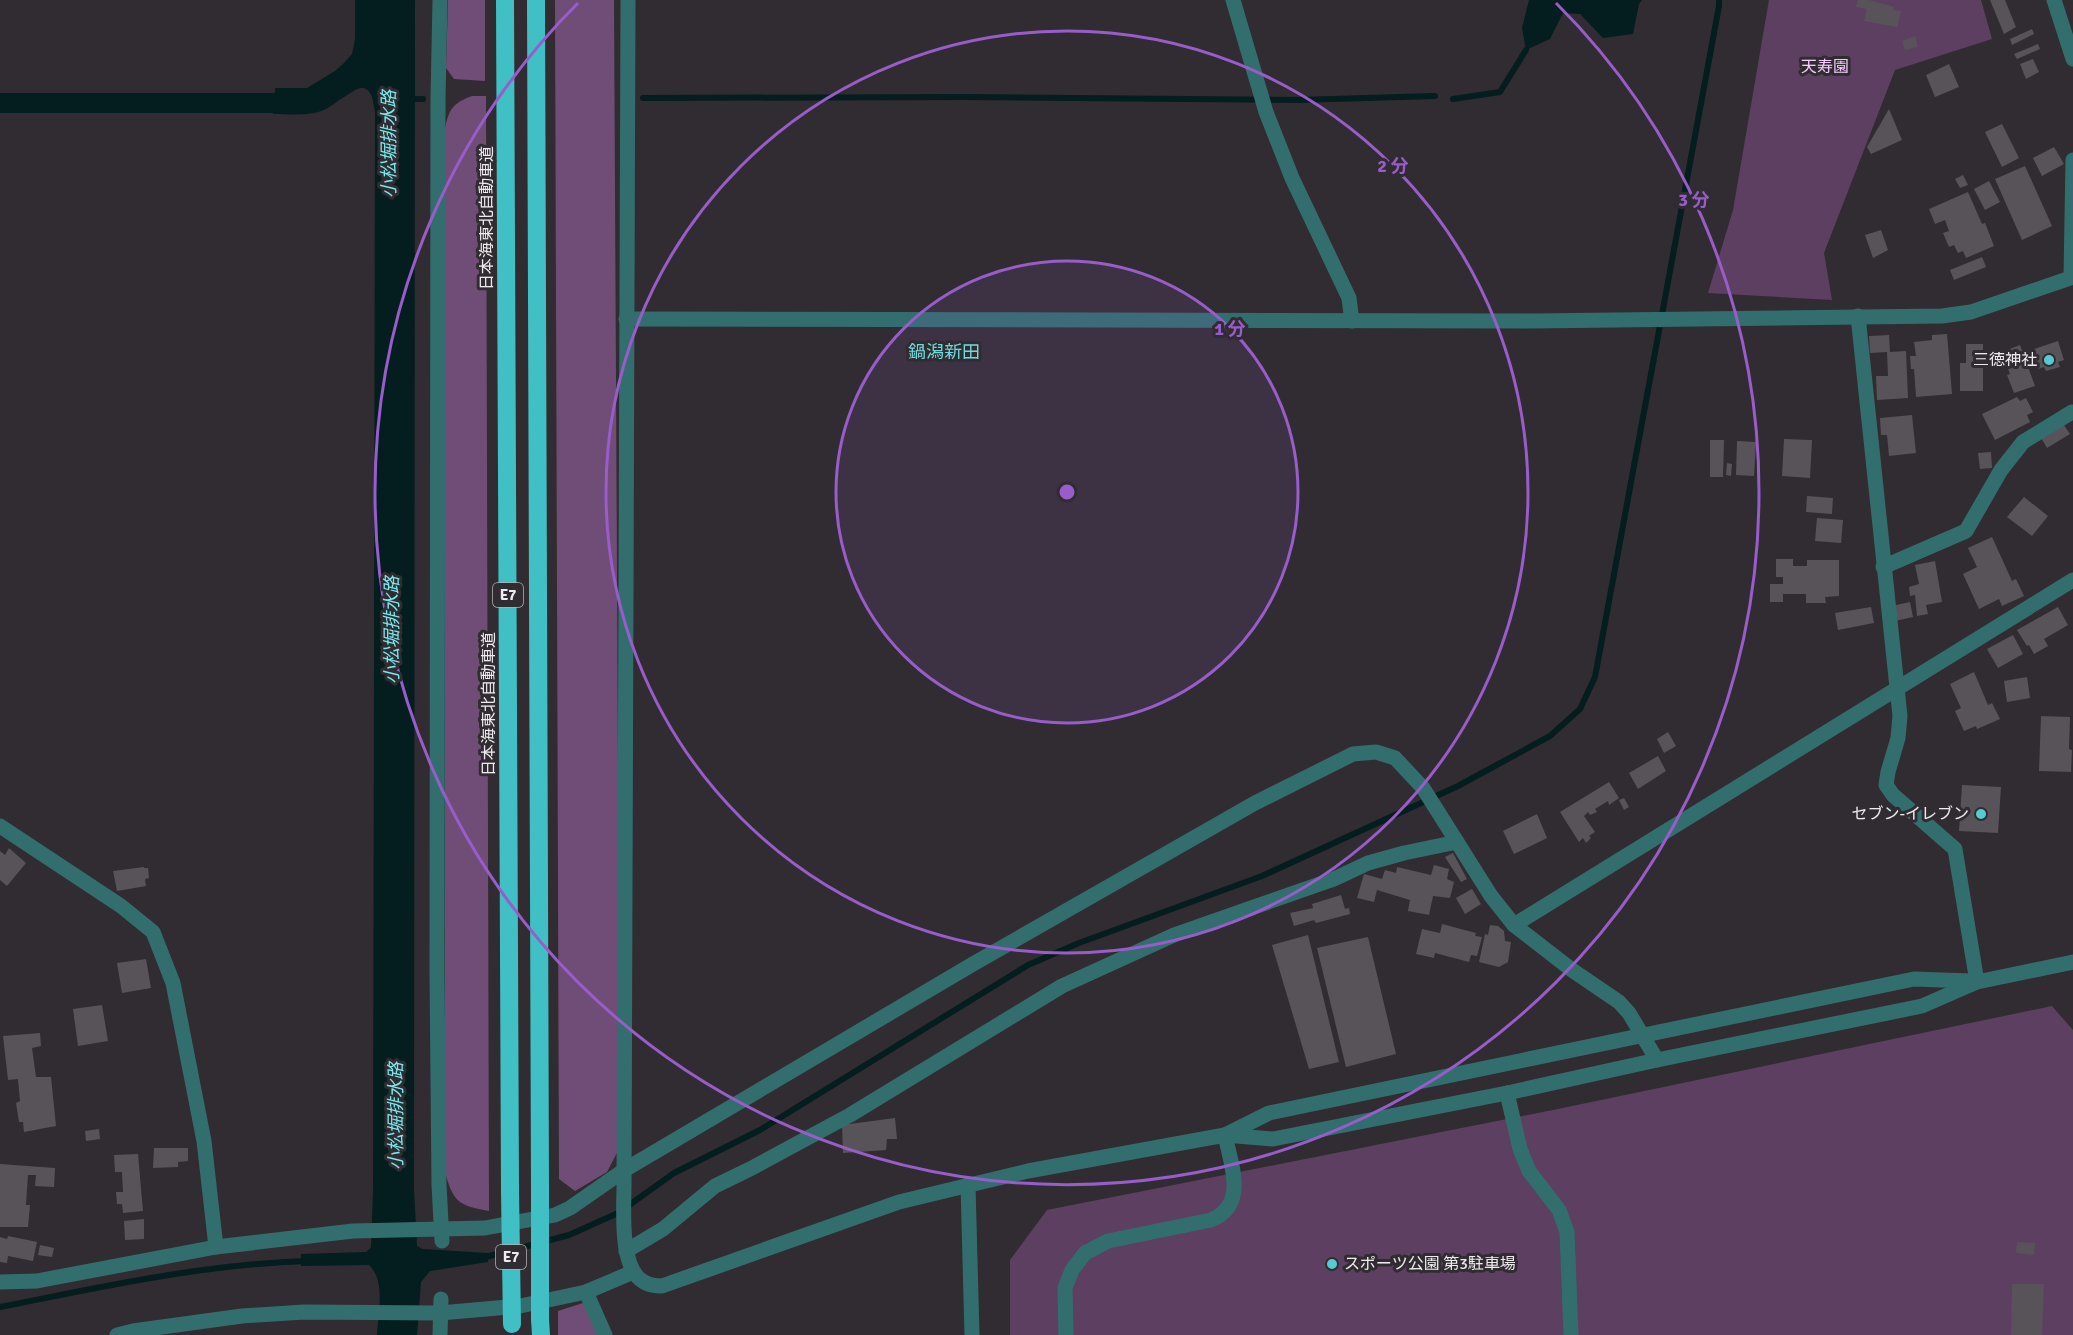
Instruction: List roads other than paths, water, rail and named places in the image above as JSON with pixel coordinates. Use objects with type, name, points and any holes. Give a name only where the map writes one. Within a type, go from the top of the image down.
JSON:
[{"type":"highway","name":"日本海東北自動車道","points":[[505,0],[512,1329]]},
{"type":"highway","name":"E7","points":[[536,0],[540,1327]]},
{"type":"street","points":[[436,1233],[439,1185],[437,971],[440,0]]},
{"type":"street","points":[[628,0],[626,1168],[624,1186],[626,1245],[633,1272],[642,1282],[662,1286],[898,1202],[1029,1171],[1225,1135],[1273,1139],[1507,1093],[1922,1006],[1977,982],[2073,962]]},
{"type":"street","points":[[1233,0],[1266,112],[1292,178],[1348,298],[1352,321]]},
{"type":"street","points":[[2054,0],[2073,59]]},
{"type":"street","points":[[626,319],[1532,321],[1942,316],[1971,312],[2072,277],[2073,160]]},
{"type":"street","points":[[1858,316],[1900,716],[1898,738],[1886,785],[1893,795],[1955,849],[1977,982]]},
{"type":"street","points":[[1883,567],[1966,531],[2001,470],[2024,442],[2072,412]]},
{"type":"street","points":[[1514,926],[2073,580]]},
{"type":"street","points":[[0,1282],[37,1281],[216,1247],[366,1231],[436,1233],[485,1228],[555,1215],[570,1208],[626,1168],[963,970],[1235,814],[1353,754],[1376,752],[1395,758],[1423,788],[1491,896],[1514,926],[1619,1002],[1629,1013],[1658,1060]]},
{"type":"street","points":[[0,826],[121,906],[153,932],[173,983],[204,1141],[216,1247]]},
{"type":"street","points":[[626,1245],[663,1229],[715,1186],[850,1114],[1062,986],[1174,935],[1334,879],[1368,863],[1455,839]]},
{"type":"street","points":[[1225,1135],[1269,1113],[1914,979],[1977,982]]},
{"type":"street","points":[[1507,1093],[1520,1149],[1529,1172],[1559,1210],[1567,1232],[1571,1335]]},
{"type":"street","points":[[1066,1335],[1065,1288],[1072,1270],[1085,1253],[1108,1241],[1211,1220],[1225,1213],[1234,1194],[1234,1179],[1225,1135]]},
{"type":"street","points":[[968,1185],[972,1335]]},
{"type":"street","points":[[117,1335],[133,1330],[242,1316],[520,1306],[586,1292],[633,1272]]},
{"type":"street","points":[[586,1292],[605,1335]]},
{"type":"street","points":[[436,1308],[440,1335]]},
{"type":"water","name":"小松堀排水路","points":[[355,0],[415,0],[414,1189],[417,1246],[423,1249],[488,1253],[488,1262],[430,1271],[421,1282],[417,1335],[377,1335],[379,1288],[378,1280],[369,1265],[301,1266],[301,1254],[366,1252],[371,1247],[373,1191],[375,112],[371,95],[367,90],[361,88],[322,111],[273,114],[275,88],[307,88],[335,71],[352,54],[355,39]]},
{"type":"water","points":[[1529,0],[1642,0],[1639,4],[1633,34],[1603,38],[1580,14],[1563,13],[1550,39],[1526,50],[1522,28]]},
{"type":"waterway","points":[[482,1258],[569,1235],[618,1213],[674,1173],[760,1130],[1028,965],[1079,943],[1262,876],[1458,786],[1550,736],[1580,709],[1595,677],[1719,0]]},
{"type":"waterway","points":[[1453,99],[1500,92],[1526,50]]},
{"type":"waterway","points":[[643,98],[965,97],[1298,100],[1435,96]]},
{"type":"waterway","points":[[412,99],[423,99]]},
{"type":"waterway","points":[[0,103],[300,103]]},
{"type":"waterway","points":[[0,1307],[115,1284],[191,1272],[307,1261]]},
{"type":"place","name":"三徳神社","points":[[2049,360]]},
{"type":"place","name":"セブン-イレブン","points":[[1981,814]]},
{"type":"place","name":"スポーツ公園 第3駐車場","points":[[1332,1264]]},
{"type":"district","name":"鍋潟新田","points":[[944,352]]},
{"type":"park label","name":"天寿園","points":[[1825,67]]}]
